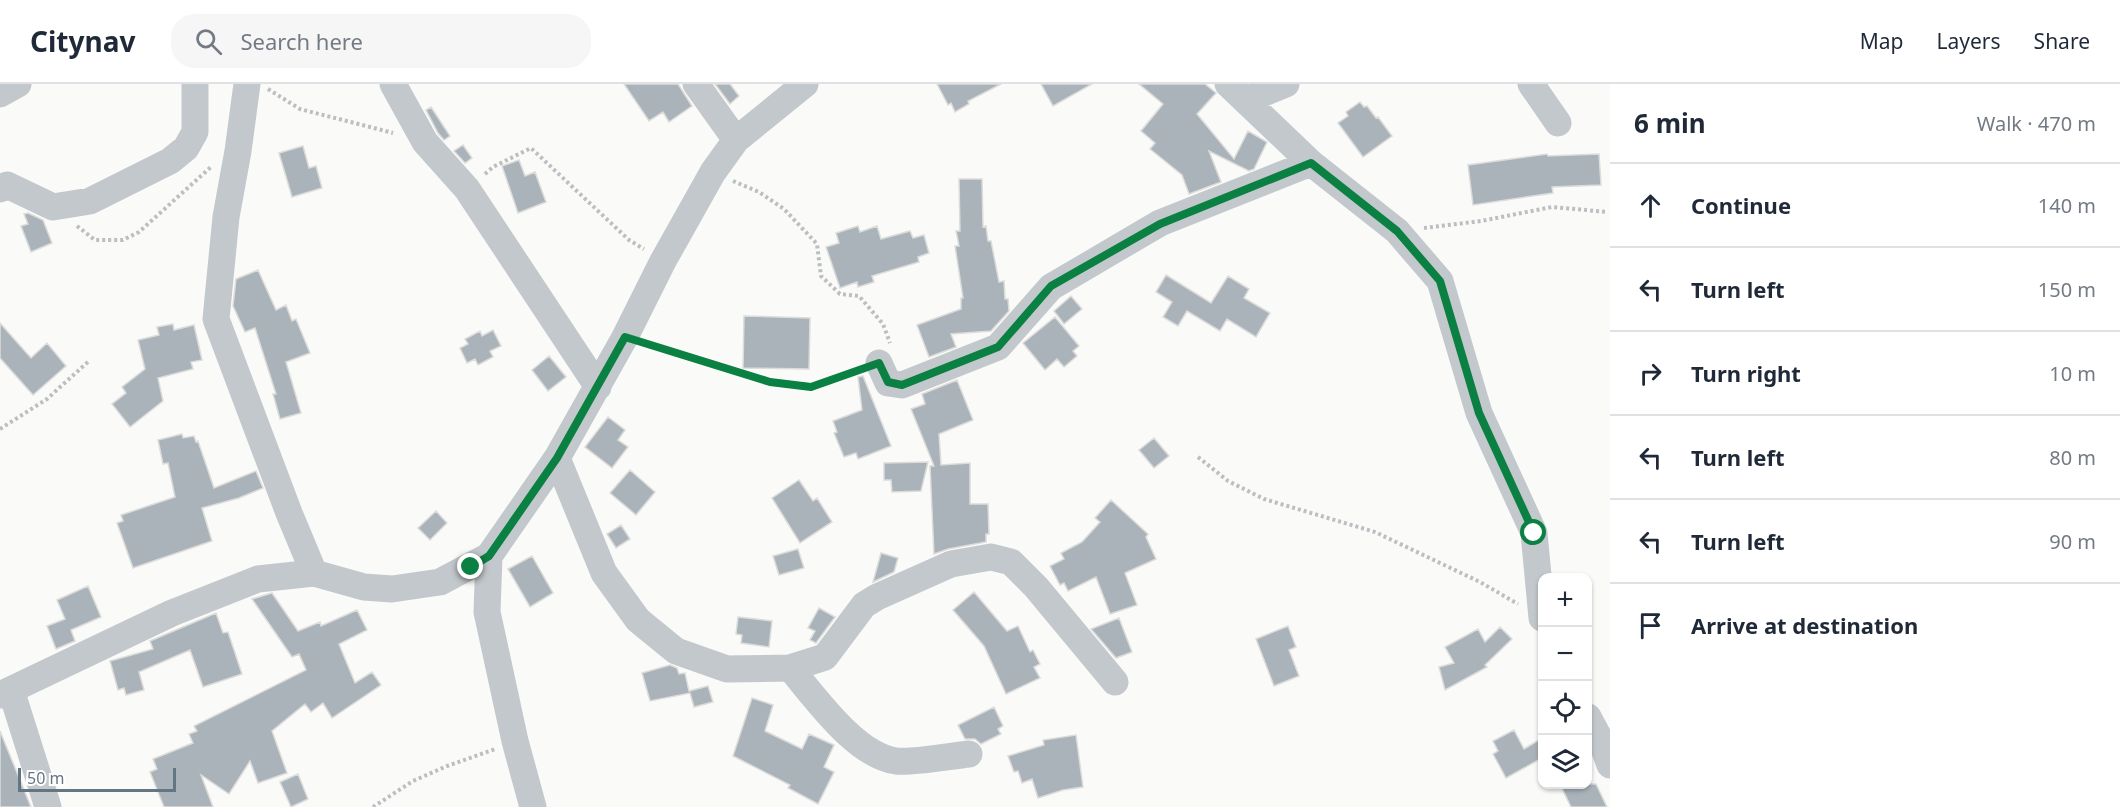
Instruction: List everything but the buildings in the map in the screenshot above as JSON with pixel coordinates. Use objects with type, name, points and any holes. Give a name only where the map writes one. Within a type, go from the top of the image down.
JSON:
[{"type":"street","points":[[0,94],[18,84]]},
{"type":"street","points":[[0,189],[7,185],[53,207],[90,201],[170,161],[186,148],[195,132],[195,84]]},
{"type":"street","points":[[247,84],[226,217],[216,320],[314,573]]},
{"type":"street","points":[[393,84],[425,142],[467,189],[598,387]]},
{"type":"street","points":[[696,84],[736,140]]},
{"type":"street","points":[[48,807],[5,693],[172,613],[258,579],[314,573],[364,587],[392,589],[440,582],[489,556],[557,458],[598,387],[663,261],[713,172],[736,140],[805,84]]},
{"type":"street","points":[[1237,92],[1286,84]]},
{"type":"street","points":[[1531,84],[1558,123]]},
{"type":"street","points":[[1237,92],[1311,163],[1397,231],[1440,281],[1479,413],[1534,533],[1538,576]]},
{"type":"street","points":[[879,363],[888,382],[902,385],[998,347],[1051,286],[1160,224],[1311,163]]},
{"type":"street","points":[[557,458],[604,573],[638,620],[676,651],[727,669],[790,668],[825,657],[864,605],[877,597],[951,564],[991,556],[1011,562],[1036,587],[1116,682]]},
{"type":"street","points":[[489,556],[487,612],[515,741],[533,807]]},
{"type":"street","points":[[790,668],[855,742],[877,756],[897,761],[969,754]]},
{"type":"street","points":[[1592,726],[1602,743],[1610,765]]},
{"type":"path","points":[[260,84],[300,109],[425,142]]},
{"type":"path","points":[[467,189],[493,167],[531,148],[629,240],[663,261]]},
{"type":"path","points":[[53,207],[95,240],[123,240],[139,232],[216,162],[238,151]]},
{"type":"path","points":[[625,337],[770,382],[811,387],[879,363],[890,366],[893,352],[883,324],[859,296],[840,294],[821,276],[817,243],[784,209],[759,192],[713,172]]},
{"type":"path","points":[[1397,231],[1481,221],[1552,207],[1608,212]]},
{"type":"path","points":[[0,429],[47,399],[90,360]]},
{"type":"path","points":[[1198,457],[1228,481],[1264,499],[1375,532],[1480,582],[1538,616]]},
{"type":"path","points":[[373,807],[413,781],[515,741]]},
{"type":"route","points":[[471,567],[489,556],[557,458],[625,337],[770,382],[811,387],[879,363],[888,382],[902,385],[998,347],[1051,286],[1160,224],[1311,163],[1397,231],[1440,281],[1479,413],[1534,533]]}]
